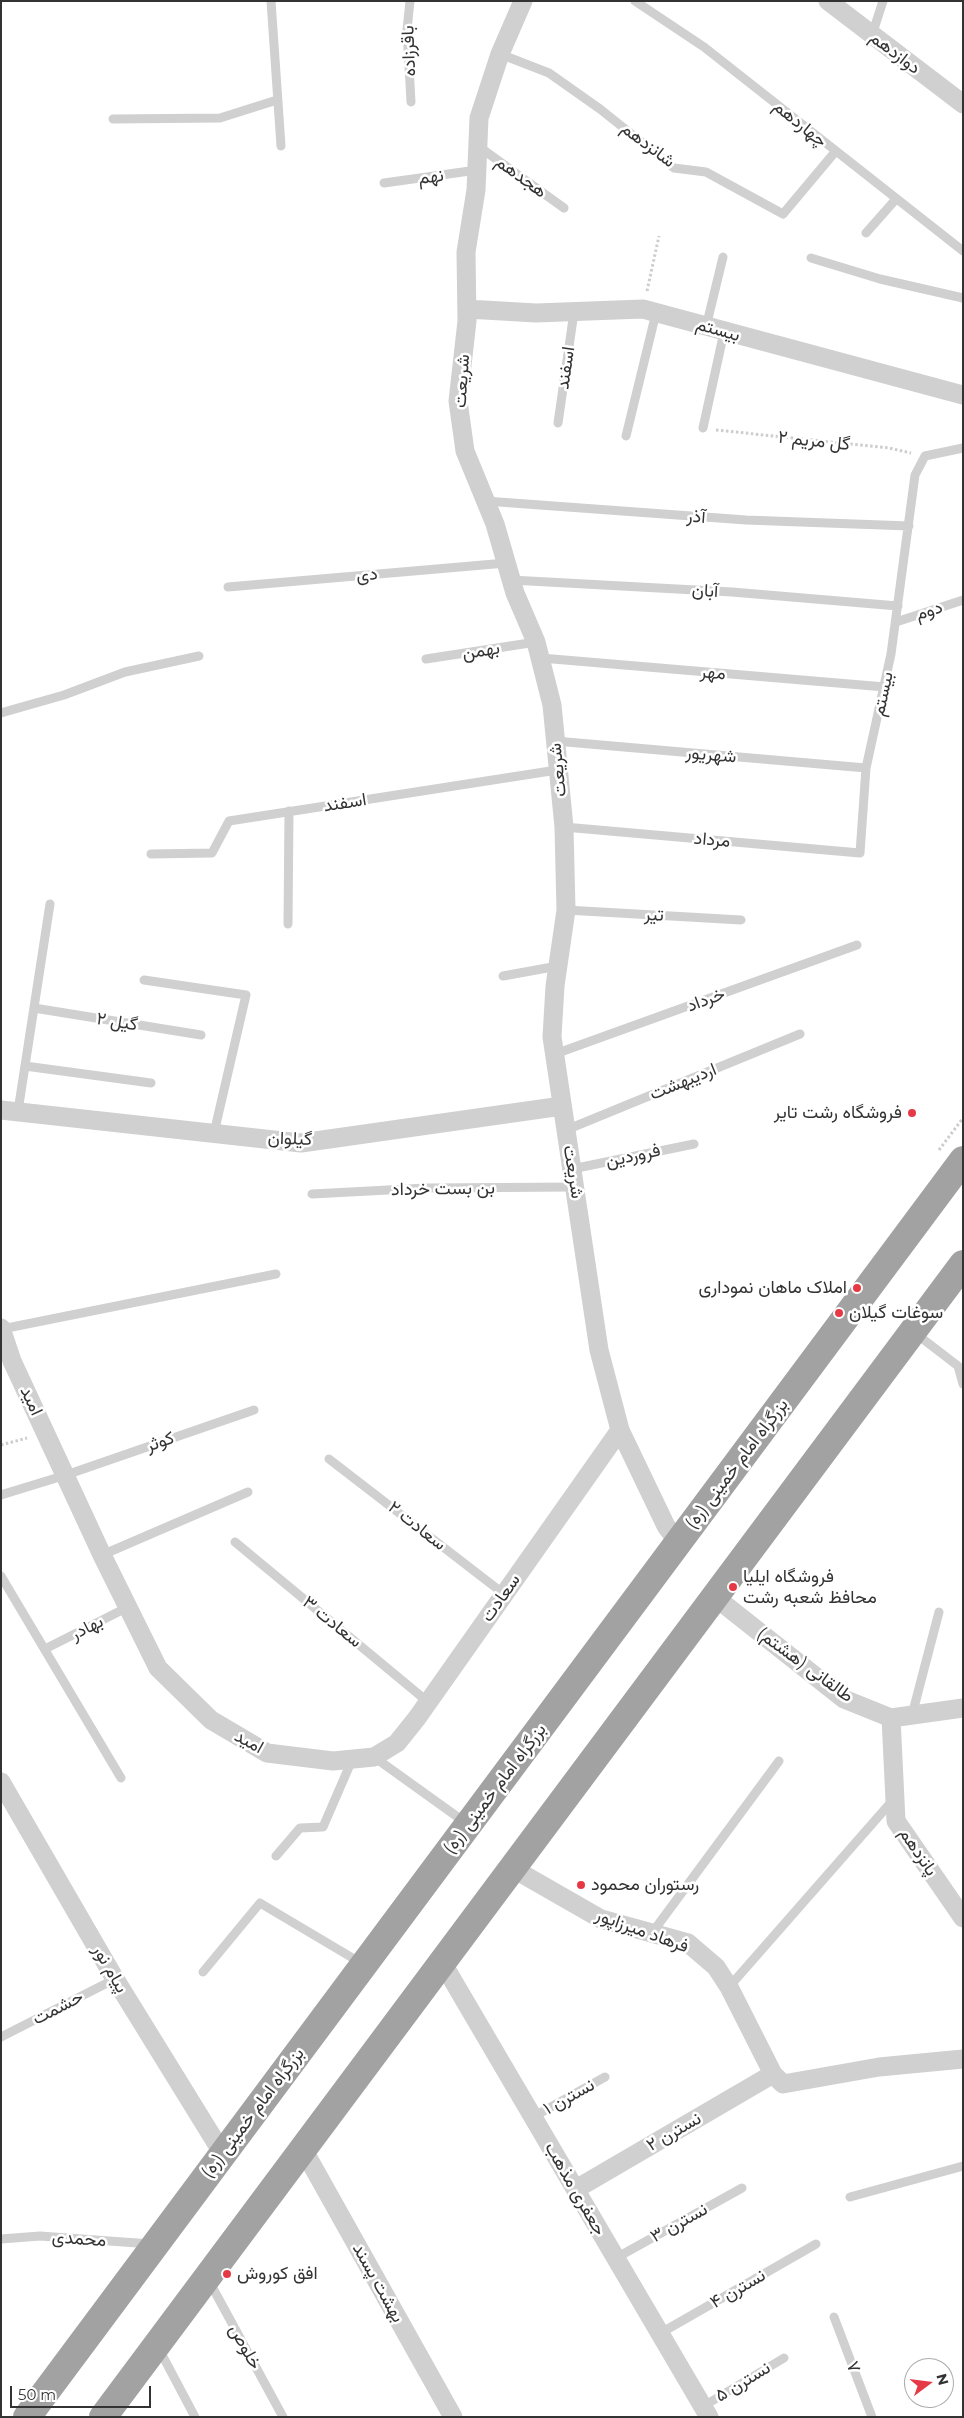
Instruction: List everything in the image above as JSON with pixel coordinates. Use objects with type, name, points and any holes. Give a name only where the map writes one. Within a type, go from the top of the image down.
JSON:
[{"type":"highway","name":"بزرگراه امام خمینی (ره)","points":[[27,2417],[963,1160]]},
{"type":"highway","points":[[103,2417],[963,1264]]},
{"type":"street","name":"شریعت","points":[[523,1],[500,54],[479,118],[477,170],[466,252],[467,310],[458,401],[465,451],[495,524],[509,571],[538,650],[552,705],[564,827],[566,910],[558,966],[552,1037],[599,1350],[620,1430],[666,1526],[678,1542]]},
{"type":"street","name":"دوازدهم","points":[[828,1],[963,104]]},
{"type":"street","name":"بیستم","points":[[467,310],[536,313],[649,311],[963,395]]},
{"type":"street","name":"گیلوان","points":[[10,1111],[301,1143],[562,1106]]},
{"type":"street","name":"امید","points":[[1,1329],[12,1361],[102,1555],[158,1668],[211,1720],[267,1753],[333,1761],[374,1757]]},
{"type":"street","name":"سعادت","points":[[374,1757],[397,1743],[428,1702],[620,1430]]},
{"type":"street","name":"طالقانی (هشتم)","points":[[715,1597],[844,1699],[891,1718]]},
{"type":"street","points":[[891,1718],[963,1708]]},
{"type":"street","name":"پانزدهم","points":[[891,1718],[896,1821],[963,1918]]},
{"type":"street","name":"پیام نور","points":[[1,1782],[115,1979],[223,2154]]},
{"type":"street","name":"فرهاد میرزاپور","points":[[512,1868],[601,1918],[688,1943],[716,1967],[729,1987],[773,2074]]},
{"type":"street","name":"جعفری مذهب","points":[[442,1962],[706,2412]]},
{"type":"street","points":[[773,2074],[783,2084],[879,2067],[963,2059]]},
{"type":"street","name":"نسترن ۲","points":[[576,2189],[773,2074]]},
{"type":"street","name":"بهشت پسند","points":[[303,2149],[453,2417]]},
{"type":"lane","points":[[271,1],[281,146]]},
{"type":"lane","name":"باقرزاده","points":[[410,1],[407,30],[411,102]]},
{"type":"lane","name":"چهاردهم","points":[[635,1],[704,47],[963,251]]},
{"type":"lane","points":[[872,35],[883,1]]},
{"type":"lane","name":"شانزدهم","points":[[500,54],[549,73],[600,109],[674,168],[706,172],[783,214],[835,152]]},
{"type":"lane","points":[[113,119],[220,118],[278,100]]},
{"type":"lane","name":"هجدهم","points":[[478,146],[564,208]]},
{"type":"lane","name":"نهم","points":[[384,183],[477,170]]},
{"type":"lane","points":[[866,234],[896,199]]},
{"type":"lane","points":[[703,428],[724,257]]},
{"type":"lane","points":[[811,258],[880,279],[963,298]]},
{"type":"lane","points":[[626,436],[649,311]]},
{"type":"lane","name":"اسفند","points":[[558,424],[574,312]]},
{"type":"lane","points":[[925,456],[963,448]]},
{"type":"lane","name":"بیستم","points":[[860,853],[866,768],[885,687],[896,622],[915,475],[925,456]]},
{"type":"lane","name":"آذر","points":[[484,501],[746,520],[909,526]]},
{"type":"lane","name":"دی","points":[[228,587],[509,571]]},
{"type":"lane","name":"آبان","points":[[509,571],[898,606]]},
{"type":"lane","name":"دوم","points":[[896,622],[963,600]]},
{"type":"lane","name":"بهمن","points":[[426,659],[538,650]]},
{"type":"lane","name":"مهر","points":[[538,650],[885,687]]},
{"type":"lane","points":[[1,713],[64,695],[125,672],[199,656]]},
{"type":"lane","name":"شهریور","points":[[555,741],[866,768]]},
{"type":"lane","name":"اسفند","points":[[151,854],[212,853],[229,821],[558,770]]},
{"type":"lane","points":[[288,924],[289,811]]},
{"type":"lane","name":"مرداد","points":[[564,827],[860,853]]},
{"type":"lane","name":"گیلوان","points":[[10,1111],[25,1066],[50,904]]},
{"type":"lane","name":"تیر","points":[[566,910],[741,920]]},
{"type":"lane","name":"خرداد","points":[[555,1054],[857,945]]},
{"type":"lane","points":[[503,976],[558,966]]},
{"type":"lane","points":[[144,980],[246,995],[214,1133]]},
{"type":"lane","name":"گیل ۲","points":[[34,1008],[201,1035]]},
{"type":"lane","name":"اردیبهشت","points":[[566,1130],[800,1034]]},
{"type":"lane","points":[[25,1066],[151,1083]]},
{"type":"lane","name":"فروردین","points":[[573,1178],[694,1144]]},
{"type":"lane","name":"بن بست خرداد","points":[[312,1194],[573,1178]]},
{"type":"lane","points":[[1,1329],[276,1274]]},
{"type":"lane","points":[[913,1331],[958,1366],[963,1384]]},
{"type":"lane","name":"کوثر","points":[[1,1495],[66,1475],[254,1410]]},
{"type":"lane","name":"سعادت ۲","points":[[329,1459],[504,1594]]},
{"type":"lane","points":[[102,1555],[248,1492]]},
{"type":"lane","name":"سعادت ۳","points":[[235,1542],[428,1702]]},
{"type":"lane","points":[[1,1576],[121,1778]]},
{"type":"lane","name":"بهادر","points":[[45,1649],[128,1607]]},
{"type":"lane","points":[[912,1715],[939,1612]]},
{"type":"lane","points":[[374,1757],[468,1824]]},
{"type":"lane","points":[[276,1856],[300,1828],[323,1827],[352,1759]]},
{"type":"lane","points":[[652,1933],[779,1761]]},
{"type":"lane","points":[[729,1987],[895,1798]]},
{"type":"lane","points":[[203,1972],[260,1903],[364,1965]]},
{"type":"lane","name":"حشمت","points":[[1,2037],[115,1979]]},
{"type":"lane","name":"نسترن ۱","points":[[533,2117],[605,2077]]},
{"type":"lane","points":[[850,2197],[963,2166]]},
{"type":"lane","name":"نسترن ۳","points":[[616,2258],[742,2188]]},
{"type":"lane","name":"محمدی","points":[[1,2239],[40,2236],[156,2244]]},
{"type":"lane","name":"نسترن ۴","points":[[659,2334],[816,2244]]},
{"type":"lane","name":"خلوص","points":[[207,2278],[283,2417]]},
{"type":"lane","name":"۷","points":[[834,2317],[872,2417]]},
{"type":"lane","points":[[157,2344],[195,2417]]},
{"type":"lane","name":"نسترن ۵","points":[[706,2412],[784,2358]]},
{"type":"path","points":[[649,311],[660,236]]},
{"type":"path","name":"گل مریم ۲","points":[[703,428],[806,441],[889,448],[925,456]]},
{"type":"path","points":[[1,1444],[46,1434]]},
{"type":"place","name":"فروشگاه رشت تاير","points":[[912,1113]]},
{"type":"place","name":"املاک ماهان نموداری","points":[[857,1288]]},
{"type":"place","name":"سوغات گیلان","points":[[839,1313]]},
{"type":"place","name":"فروشگاه ایلیا محافظ شعبه رشت","points":[[733,1587]]},
{"type":"place","name":"رستوران محمود","points":[[581,1885]]},
{"type":"place","name":"افق کوروش","points":[[227,2274]]}]
